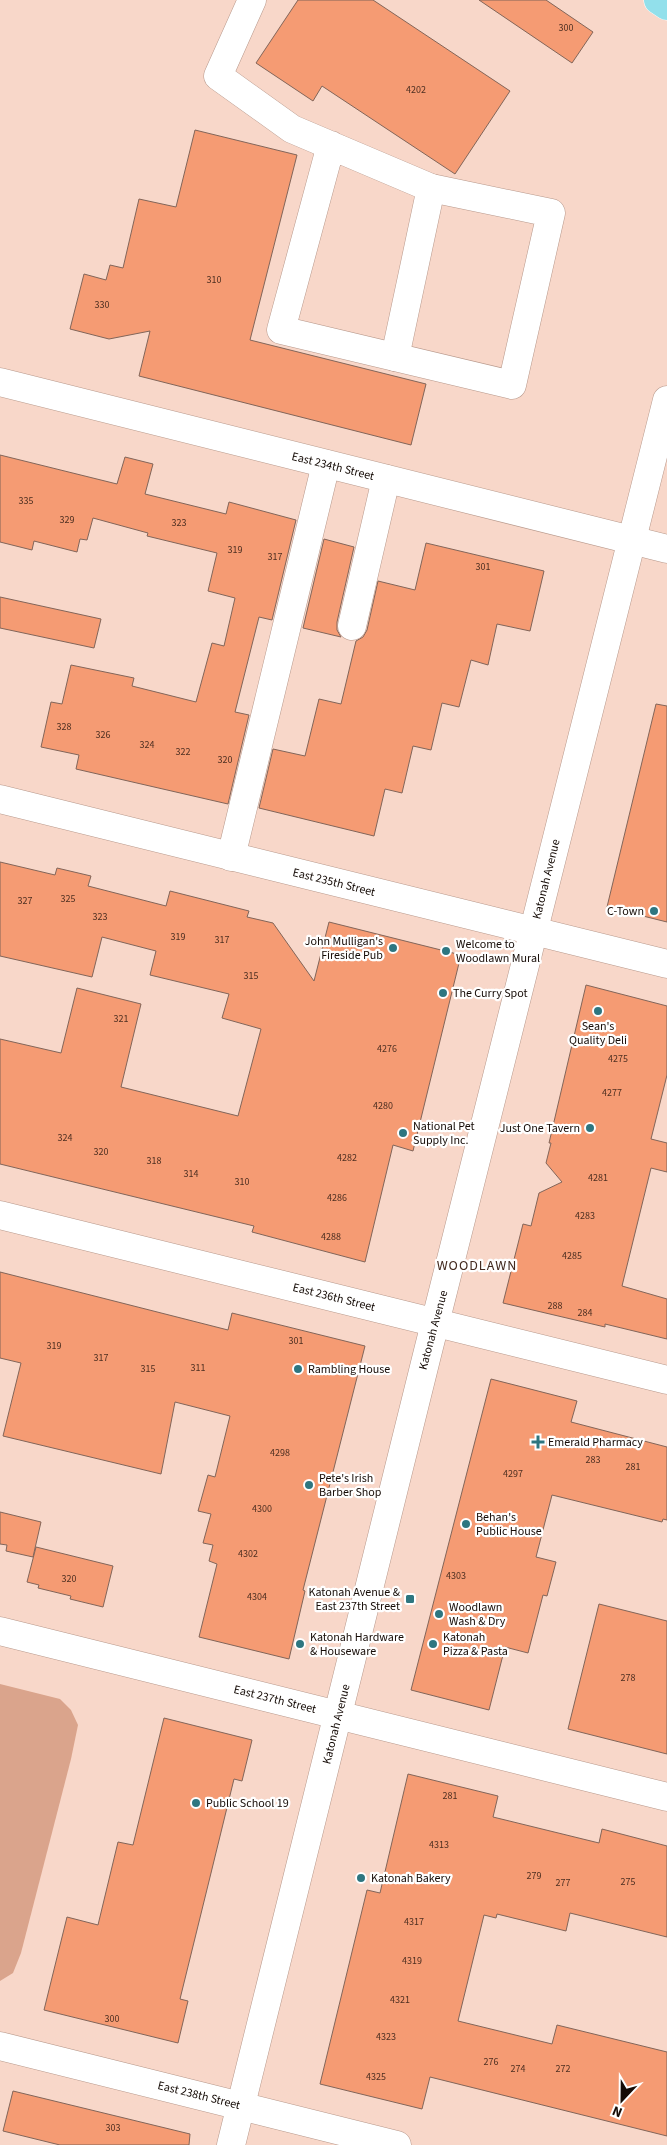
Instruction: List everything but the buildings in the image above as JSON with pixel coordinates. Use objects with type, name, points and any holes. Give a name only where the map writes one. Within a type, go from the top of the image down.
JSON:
[{"type":"main road","points":[[658,0],[667,6]]},
{"type":"street","points":[[252,0],[218,76],[292,129],[331,145],[431,188],[550,213],[512,385],[281,330],[331,145]]},
{"type":"street","points":[[395,357],[431,188]]},
{"type":"street","name":"East 234th Street","points":[[0,382],[667,550]]},
{"type":"street","name":"Katonah Avenue","points":[[231,2145],[630,540],[667,400]]},
{"type":"street","points":[[232,856],[326,464]]},
{"type":"street","points":[[352,626],[386,479]]},
{"type":"street","name":"East 235th Street","points":[[0,799],[667,964]]},
{"type":"street","name":"East 236th Street","points":[[0,1215],[667,1380]]},
{"type":"street","name":"East 237th Street","points":[[0,1631],[667,1797]]},
{"type":"street","name":"East 238th Street","points":[[0,2046],[397,2145]]},
{"type":"shaded area","points":[[0,1684],[60,1699],[71,1710],[78,1725],[21,1953],[13,1973],[0,1981]]},
{"type":"place","name":"C-Town","points":[[654,911]]},
{"type":"place","name":"John Mulligan's Fireside Pub","points":[[393,948]]},
{"type":"place","name":"Welcome to Woodlawn Mural","points":[[446,951]]},
{"type":"place","name":"The Curry Spot","points":[[443,993]]},
{"type":"place","name":"Sean's Quality Deli","points":[[598,1011]]},
{"type":"place","name":"Just One Tavern","points":[[590,1128]]},
{"type":"place","name":"National Pet Supply Inc.","points":[[403,1133]]},
{"type":"place","name":"Rambling House","points":[[298,1369]]},
{"type":"place","name":"Emerald Pharmacy","points":[[538,1442]]},
{"type":"place","name":"Pete's Irish Barber Shop","points":[[309,1485]]},
{"type":"place","name":"Behan's Public House","points":[[466,1524]]},
{"type":"place","name":"Katonah Avenue & East 237th Street","points":[[410,1599]]},
{"type":"place","name":"Woodlawn Wash & Dry","points":[[439,1614]]},
{"type":"place","name":"Katonah Hardware & Houseware","points":[[300,1644]]},
{"type":"place","name":"Katonah Pizza & Pasta","points":[[433,1644]]},
{"type":"place","name":"Public School 19","points":[[196,1803]]},
{"type":"place","name":"Katonah Bakery","points":[[361,1878]]},
{"type":"district","name":"WOODLAWN","points":[[477,1265]]}]
